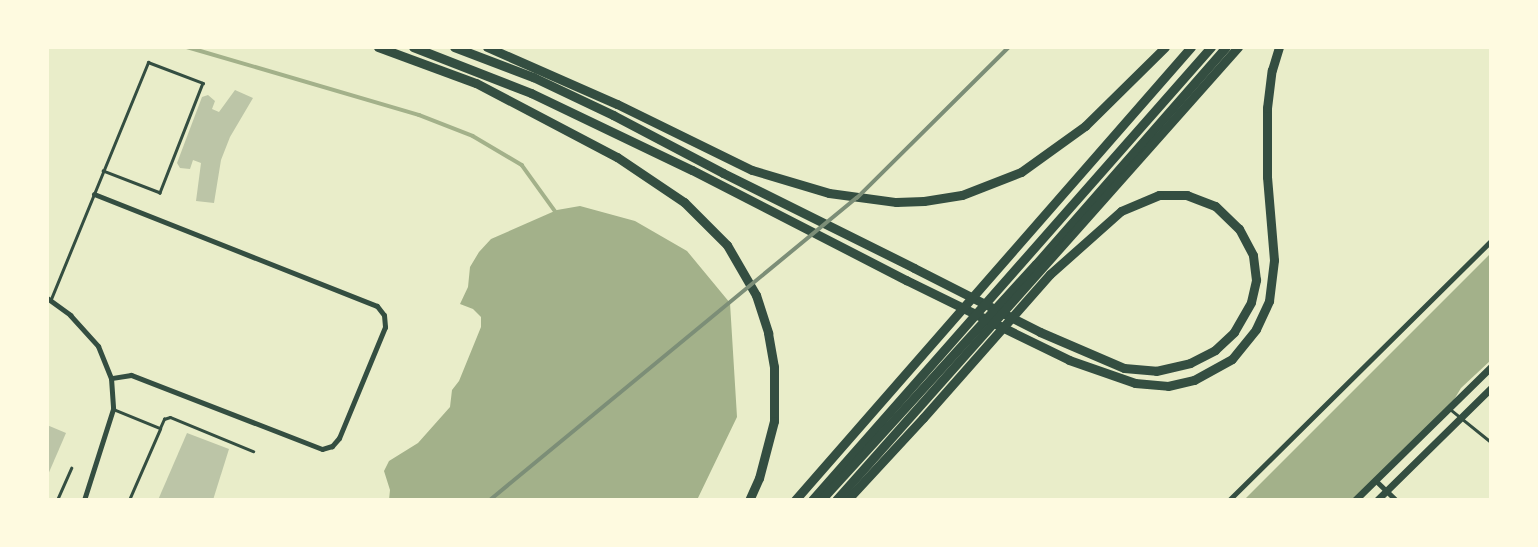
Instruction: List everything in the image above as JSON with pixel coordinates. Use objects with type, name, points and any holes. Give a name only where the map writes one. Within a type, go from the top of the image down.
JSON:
[{"type":"highway","points":[[378,47],[476,83],[617,157],[684,202],[727,245],[756,295],[768,333],[774,367],[774,421],[760,478],[749,500]]},
{"type":"highway","points":[[413,47],[531,93],[692,170],[906,280],[1035,342],[1106,374],[1153,386],[1194,380],[1212,372],[1244,348],[1263,317],[1274,274],[1266,134],[1268,89],[1279,47]]},
{"type":"highway","points":[[454,47],[533,77],[613,114],[914,268],[1040,332],[1124,368],[1156,371],[1190,363],[1215,350],[1244,318],[1256,280],[1247,241],[1227,216],[1215,206],[1187,195],[1159,195],[1121,211],[1050,274],[847,500]]},
{"type":"highway","points":[[487,47],[617,104],[752,170],[802,186],[876,201],[924,201],[981,189],[1042,159],[1085,126],[1165,47]]},
{"type":"highway","points":[[795,500],[1191,47]]},
{"type":"highway","points":[[812,500],[1212,47]]},
{"type":"highway","points":[[821,500],[1027,274],[1226,47]]},
{"type":"highway","points":[[836,500],[1238,47]]},
{"type":"main road","points":[[1356,500],[1491,367]]},
{"type":"main road","points":[[1377,500],[1491,388]]},
{"type":"street","points":[[94,194],[377,306],[384,315],[385,327],[339,438],[332,446],[322,449],[131,375],[111,378]]},
{"type":"street","points":[[1228,500],[1491,241]]},
{"type":"street","points":[[49,299],[70,315],[98,346],[111,378],[113,409],[84,500]]},
{"type":"street","points":[[1375,480],[1396,500]]},
{"type":"lane","points":[[49,299],[148,62],[203,83],[160,193],[103,171]]},
{"type":"lane","points":[[1449,408],[1491,442]]},
{"type":"lane","points":[[113,409],[160,428]]},
{"type":"lane","points":[[129,500],[163,420],[170,417],[253,451]]},
{"type":"lane","points":[[57,500],[71,468]]},
{"type":"shaded area","points":[[580,206],[635,221],[687,251],[730,303],[737,417],[697,500],[389,500],[390,490],[384,471],[389,461],[418,443],[450,407],[452,390],[459,381],[481,327],[481,317],[473,309],[460,304],[468,287],[470,267],[479,252],[491,239],[557,210]]},
{"type":"shaded area","points":[[1491,253],[1491,360],[1461,388],[1449,408],[1355,500],[1244,500]]},
{"type":"building","points":[[235,90],[253,98],[230,137],[221,160],[214,203],[196,201],[201,163],[193,160],[190,169],[180,168],[177,163],[202,97],[208,95],[215,101],[212,109],[219,112]]},
{"type":"building","points":[[47,425],[66,433],[47,477]]},
{"type":"building","points":[[187,433],[229,449],[213,500],[158,500]]},
{"type":"waterway","points":[[187,47],[419,115],[473,136],[522,165],[558,215]]},
{"type":"railway","points":[[490,500],[857,198],[1009,47]]}]
